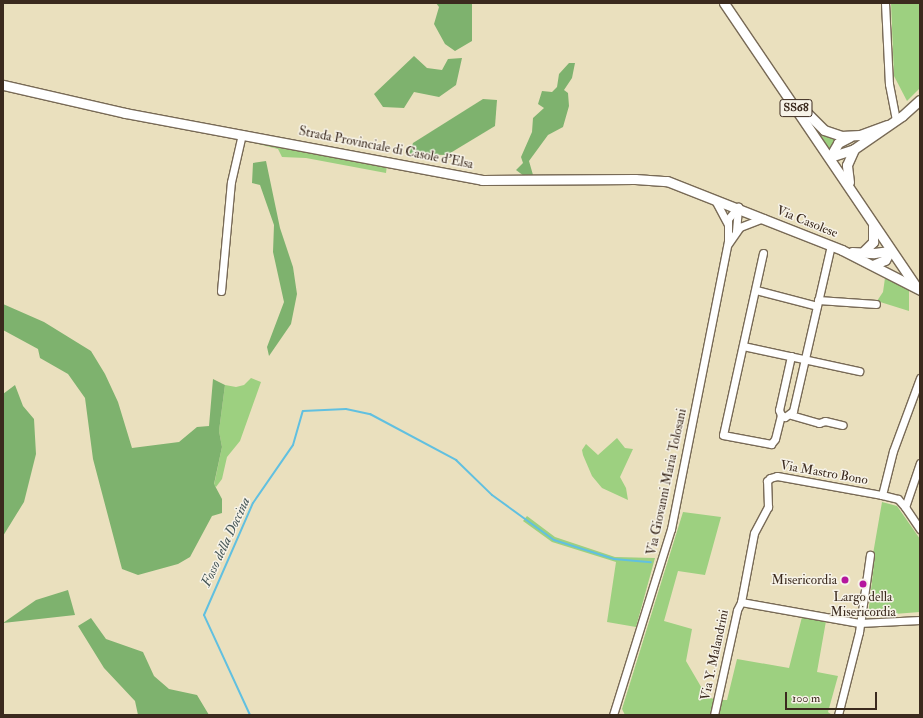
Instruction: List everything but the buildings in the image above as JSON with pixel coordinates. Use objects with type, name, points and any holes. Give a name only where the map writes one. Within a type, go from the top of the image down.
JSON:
[{"type":"main road","name":"SS68","points":[[724,3],[871,219],[890,251],[920,290]]},
{"type":"main road","points":[[762,58],[815,123],[833,134],[850,137]]},
{"type":"main road","name":"Strada Provinciale di Casole d'Elsa","points":[[3,85],[118,111],[482,180],[654,179],[675,183],[763,218]]},
{"type":"main road","points":[[830,158],[854,149],[896,120],[920,100]]},
{"type":"main road","points":[[830,158],[838,143],[850,137],[887,125]]},
{"type":"main road","points":[[854,149],[848,158],[846,173],[856,197]]},
{"type":"main road","name":"Via Casolese","points":[[763,218],[842,250],[920,290]]},
{"type":"main road","points":[[862,253],[874,240],[871,219]]},
{"type":"main road","name":"Via Casolese","points":[[842,250],[862,253],[890,251]]},
{"type":"main road","points":[[873,265],[885,260],[890,251]]},
{"type":"street","points":[[885,3],[888,78],[896,120]]},
{"type":"street","points":[[221,291],[231,182],[242,134]]},
{"type":"street","points":[[713,198],[728,224]]},
{"type":"street","name":"Via Giovanni Maria Tolosani","points":[[613,715],[671,529],[726,249],[728,224],[731,214],[738,207]]},
{"type":"street","name":"Via Giovanni Maria Tolosani","points":[[726,249],[736,231],[738,207]]},
{"type":"street","points":[[736,231],[747,223],[763,218]]},
{"type":"street","points":[[791,415],[831,245]]},
{"type":"street","points":[[763,253],[723,435],[771,444],[775,439],[780,415],[780,406],[791,356]]},
{"type":"street","points":[[756,290],[818,303],[876,304]]},
{"type":"street","points":[[743,346],[859,371]]},
{"type":"street","points":[[882,495],[895,445],[920,378]]},
{"type":"street","points":[[780,415],[791,415],[819,423],[826,421],[843,425]]},
{"type":"street","points":[[920,463],[905,507],[920,529]]},
{"type":"street","name":"Via Mastro Bono","points":[[741,602],[754,533],[768,507],[767,481],[770,478],[780,477],[882,495],[898,499],[905,507]]},
{"type":"street","points":[[838,715],[854,658],[870,555]]},
{"type":"street","points":[[741,602],[859,623],[920,620]]},
{"type":"street","name":"Via Y. Malandrini","points":[[714,715],[737,610],[741,602]]},
{"type":"green space","points":[[436,3],[472,3],[472,41],[455,51],[445,44],[434,24],[439,7]]},
{"type":"green space","points":[[891,3],[920,3],[920,88],[907,101],[894,76]]},
{"type":"green space","points":[[414,56],[427,68],[442,70],[448,59],[462,58],[456,85],[439,97],[414,92],[404,108],[383,107],[374,94]]},
{"type":"green space","points":[[569,63],[575,63],[572,78],[564,90],[568,93],[569,106],[563,127],[548,135],[529,161],[533,175],[524,176],[516,170],[523,163],[521,157],[532,132],[533,118],[544,108],[538,104],[542,91],[552,92],[557,87],[559,74]]},
{"type":"green space","points":[[483,99],[497,100],[495,126],[447,155],[409,154],[413,143]]},
{"type":"green space","points":[[813,125],[840,138],[830,151],[823,140]]},
{"type":"green space","points":[[255,139],[387,165],[386,173],[306,158],[282,157],[278,149],[254,143]]},
{"type":"green space","points":[[266,161],[280,228],[293,267],[297,294],[291,324],[269,356],[267,347],[284,302],[273,252],[274,225],[260,185],[252,183],[253,163]]},
{"type":"green space","points":[[885,278],[909,290],[909,311],[877,301],[883,292]]},
{"type":"green space","points":[[3,304],[44,322],[91,351],[105,374],[118,402],[132,448],[179,442],[197,427],[209,426],[213,379],[225,385],[219,431],[222,447],[214,484],[222,499],[222,513],[212,516],[190,557],[178,564],[138,575],[122,569],[93,459],[85,398],[68,374],[40,358],[38,349],[3,330]]},
{"type":"green space","points":[[251,378],[261,382],[240,441],[227,457],[222,479],[216,487],[214,485],[222,447],[219,431],[225,385],[236,387],[244,385]]},
{"type":"green space","points":[[15,385],[23,406],[34,419],[36,454],[24,502],[3,536],[3,394]]},
{"type":"green space","points":[[617,438],[625,448],[633,449],[620,477],[626,488],[628,500],[602,488],[592,476],[582,450],[586,444],[598,455]]},
{"type":"green space","points":[[882,502],[897,506],[920,539],[920,612],[868,616],[875,555],[873,554]]},
{"type":"green space","points":[[683,512],[721,517],[705,575],[678,571],[664,621],[692,629],[686,661],[707,697],[714,699],[711,715],[625,715],[622,709]]},
{"type":"green space","points":[[527,516],[555,537],[615,557],[655,558],[636,627],[607,622],[616,562],[552,542],[523,521]]},
{"type":"green space","points":[[68,590],[75,615],[3,623],[36,600]]},
{"type":"green space","points":[[802,617],[826,621],[817,672],[838,676],[828,712],[832,715],[717,715],[720,700],[727,700],[737,659],[789,668]]},
{"type":"green space","points":[[91,618],[106,639],[143,652],[154,676],[169,689],[197,695],[209,715],[138,715],[135,701],[104,668],[78,626]]},
{"type":"waterway","name":"Fosso della Doccina","points":[[250,715],[204,615],[253,503],[293,445],[303,411],[346,409],[370,414],[456,460],[492,495],[554,540],[614,559],[651,562]]},
{"type":"place","name":"Misericordia","points":[[845,580]]},
{"type":"place","name":"Largo della Misericordia","points":[[863,584]]}]
